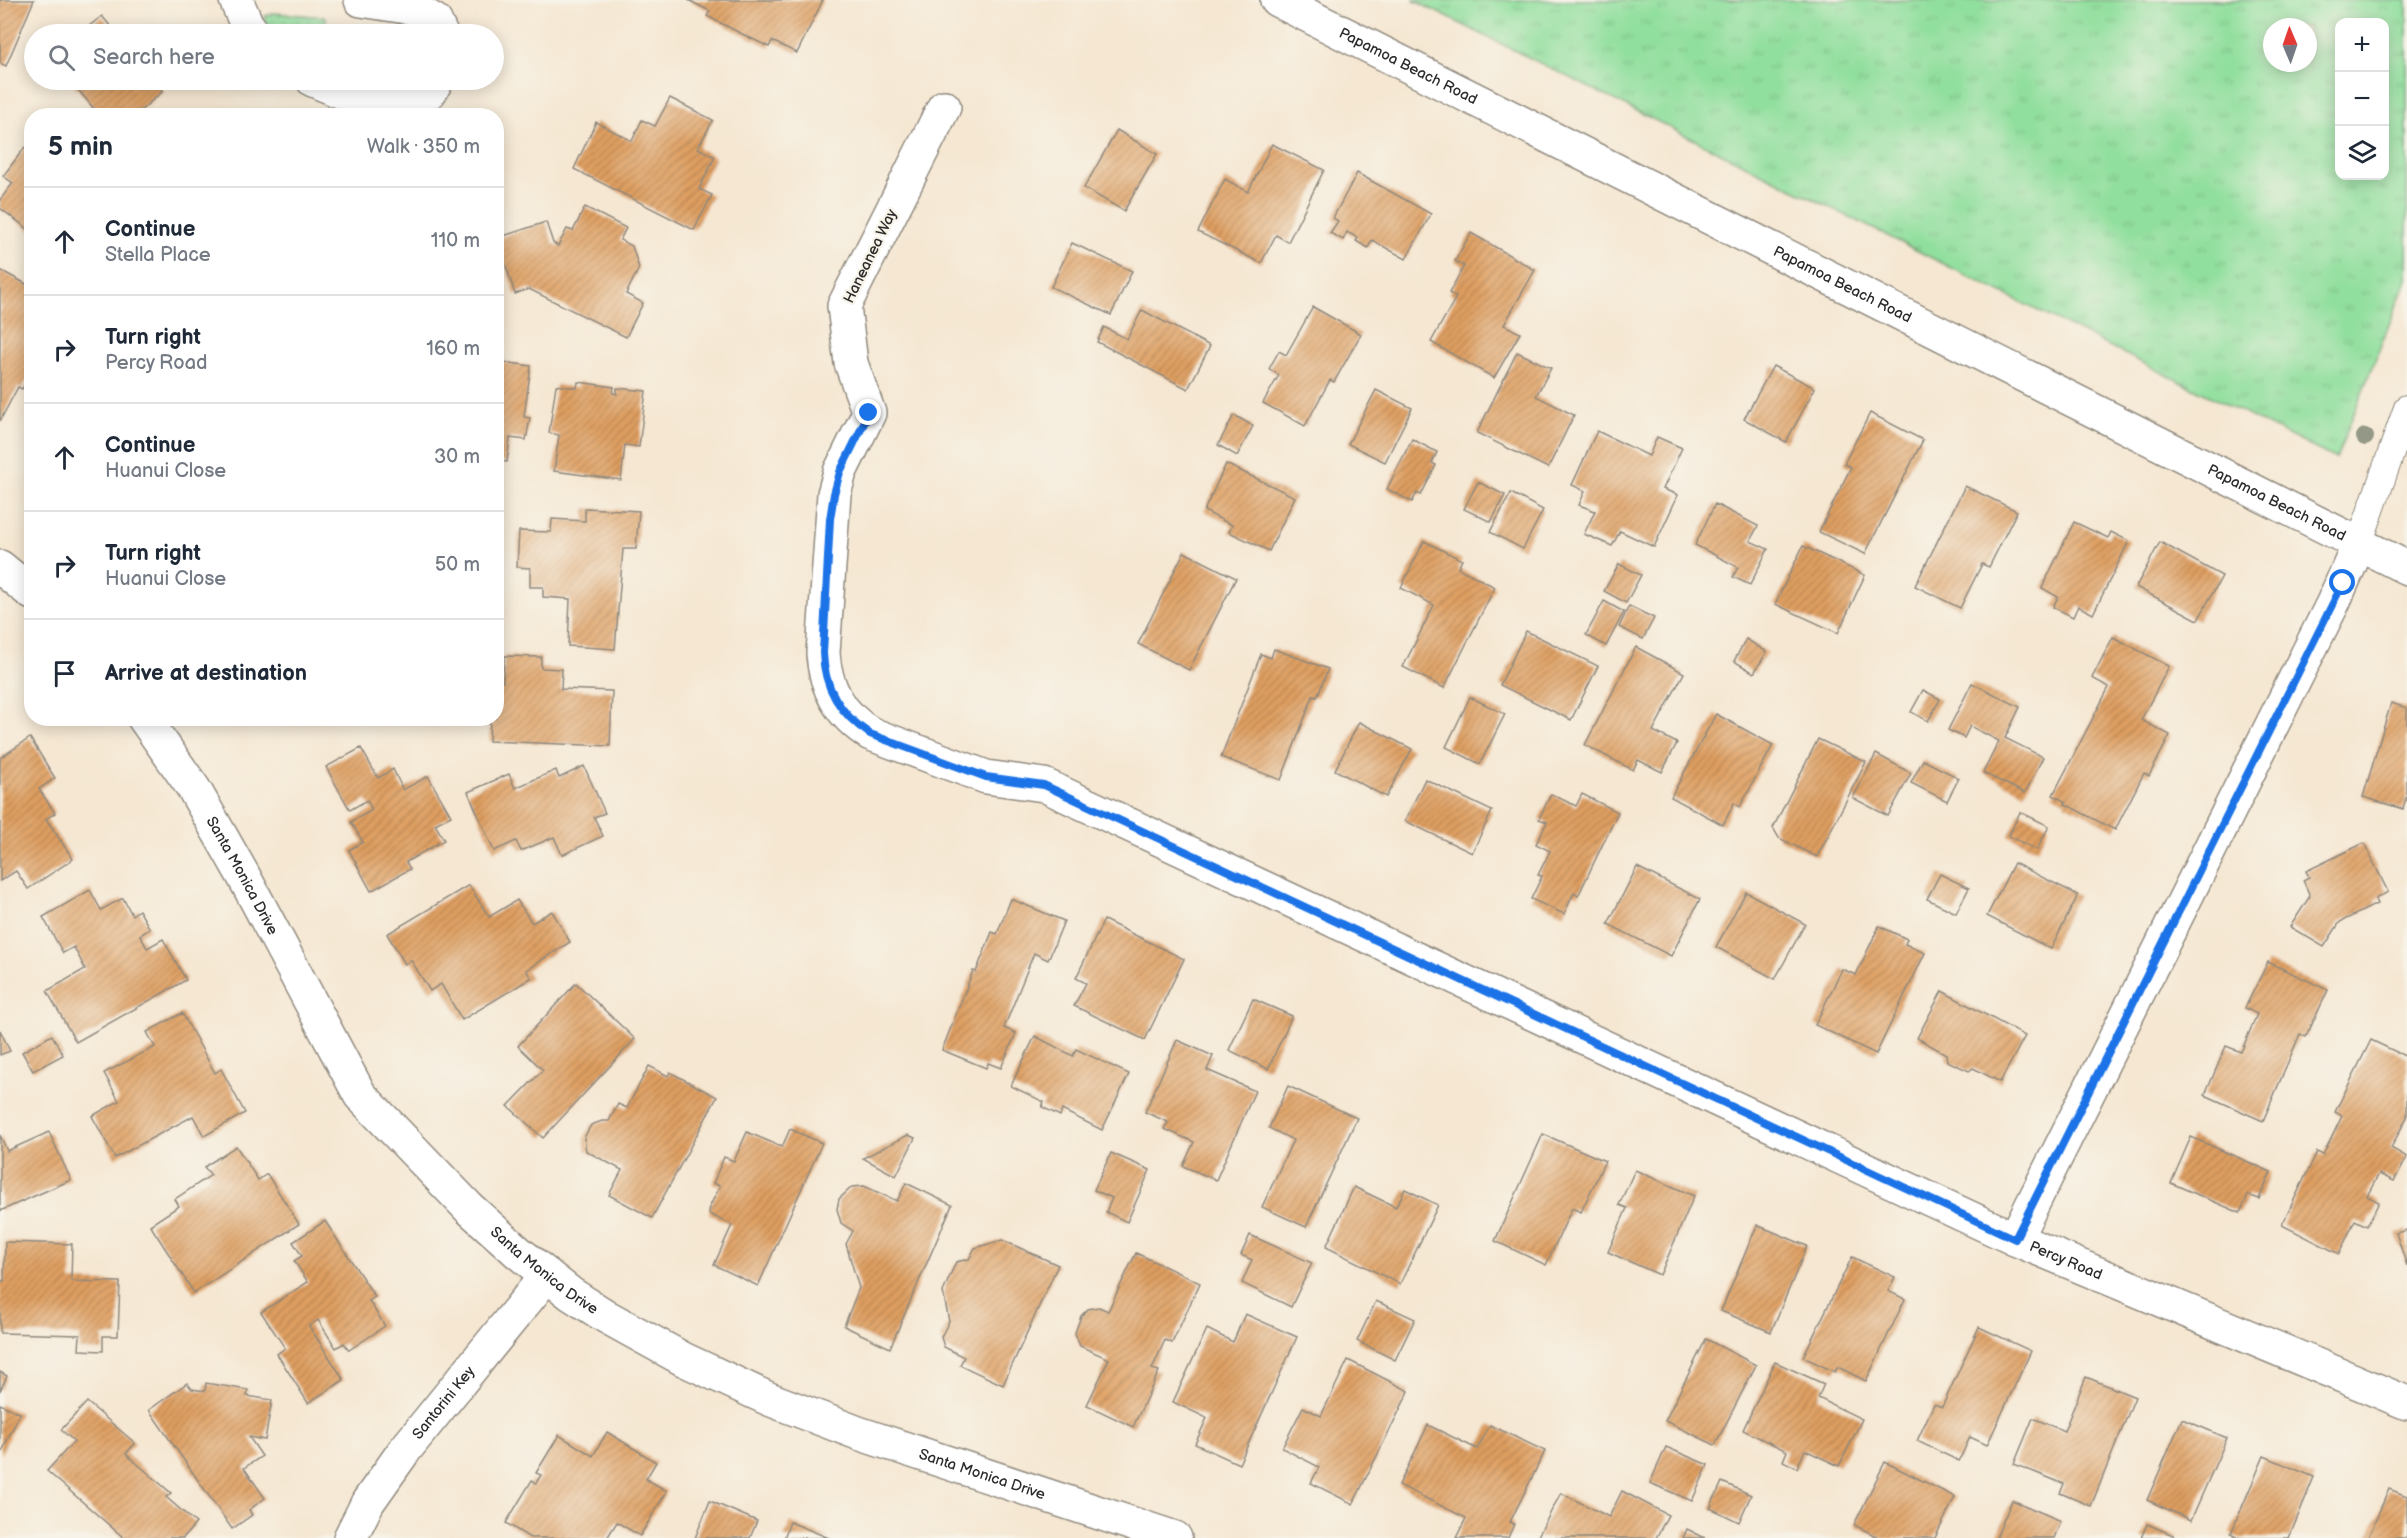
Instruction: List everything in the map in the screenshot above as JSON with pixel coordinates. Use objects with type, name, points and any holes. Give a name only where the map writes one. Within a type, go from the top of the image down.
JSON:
[{"type":"street","points":[[236,0],[247,24]]},
{"type":"street","points":[[360,0],[413,8],[436,24]]},
{"type":"street","name":"Papamoa Beach Road","points":[[1277,0],[2407,568]]},
{"type":"street","points":[[337,90],[368,103],[404,104],[431,90]]},
{"type":"street","name":"Haneanea Way","points":[[869,413],[851,363],[844,306],[944,107]]},
{"type":"street","name":"Percy Road","points":[[869,413],[840,472],[834,494],[830,519],[823,653],[824,668],[834,698],[856,725],[870,734],[986,777],[1044,785],[2015,1239],[2407,1403]]},
{"type":"street","points":[[2015,1239],[2333,603],[2359,544]]},
{"type":"street","points":[[0,567],[24,586]]},
{"type":"street","name":"Santa Monica Drive","points":[[150,726],[194,789],[243,874],[360,1095],[469,1208],[519,1253],[607,1317],[683,1359],[769,1399],[858,1433],[1175,1538]]},
{"type":"street","name":"Santorini Key","points":[[350,1538],[369,1502],[404,1451],[547,1275]]},
{"type":"lane","points":[[2359,544],[2407,408]]},
{"type":"green space","points":[[1413,0],[2407,0],[2407,279],[2336,459]]},
{"type":"green space","points":[[274,13],[326,17],[326,24],[265,24],[265,16]]},
{"type":"building","points":[[0,0],[34,0],[6,66],[0,63]]},
{"type":"building","points":[[688,0],[823,0],[797,53],[772,41],[769,47],[738,32],[707,16],[710,11]]},
{"type":"building","points":[[102,16],[109,24],[92,24]]},
{"type":"building","points":[[78,90],[163,91],[143,108],[93,108]]},
{"type":"building","points":[[670,98],[713,120],[698,148],[715,157],[699,189],[712,195],[694,230],[574,169],[596,122],[632,141],[642,120],[655,126]]},
{"type":"building","points":[[1117,130],[1157,154],[1124,211],[1084,188]]},
{"type":"building","points":[[1272,144],[1324,170],[1288,242],[1276,235],[1261,263],[1198,232],[1225,179],[1248,192]]},
{"type":"building","points":[[24,148],[24,226],[0,208],[0,200],[13,183],[3,176]]},
{"type":"building","points":[[1357,173],[1431,214],[1406,259],[1372,240],[1368,248],[1356,241],[1358,238],[1347,232],[1343,240],[1330,233],[1338,221],[1333,218]]},
{"type":"building","points":[[585,207],[626,228],[620,240],[632,246],[639,268],[626,294],[643,303],[626,337],[529,289],[515,294],[504,260],[504,236],[546,222],[553,243],[558,246],[567,229],[573,231]]},
{"type":"building","points":[[1471,233],[1535,270],[1504,325],[1520,333],[1494,378],[1431,342],[1456,297],[1449,293],[1464,266],[1455,261]]},
{"type":"building","points":[[1072,243],[1132,271],[1111,315],[1051,287]]},
{"type":"building","points":[[0,270],[24,283],[24,386],[22,389],[18,387],[0,421]]},
{"type":"building","points":[[1313,307],[1361,334],[1334,382],[1330,380],[1305,426],[1263,403],[1279,375],[1269,369],[1279,351],[1286,355]]},
{"type":"building","points":[[1142,310],[1210,346],[1188,389],[1097,342],[1104,327],[1127,339]]},
{"type":"building","points":[[1517,352],[1551,368],[1536,396],[1574,415],[1548,468],[1477,433]]},
{"type":"building","points":[[504,362],[531,366],[524,417],[530,418],[526,440],[510,438],[507,462],[504,462]]},
{"type":"building","points":[[1773,366],[1815,388],[1786,442],[1744,419]]},
{"type":"building","points":[[578,382],[614,387],[613,393],[617,394],[617,388],[646,391],[639,447],[625,445],[621,480],[554,471],[559,435],[549,433],[556,385],[577,388]]},
{"type":"building","points":[[1376,390],[1412,408],[1385,462],[1348,444]]},
{"type":"building","points":[[1870,413],[1923,440],[1865,554],[1819,532],[1851,467],[1844,464]]},
{"type":"building","points":[[1234,415],[1253,426],[1237,456],[1218,445]]},
{"type":"building","points":[[1597,431],[1649,456],[1657,437],[1682,448],[1663,489],[1678,495],[1654,547],[1620,531],[1612,546],[1584,534],[1595,511],[1579,505],[1585,491],[1572,485]]},
{"type":"building","points":[[1412,439],[1437,452],[1432,463],[1436,465],[1421,495],[1417,493],[1412,502],[1387,489]]},
{"type":"building","points":[[1226,464],[1295,497],[1269,551],[1229,532],[1232,525],[1204,511]]},
{"type":"building","points":[[1478,482],[1505,495],[1491,522],[1464,509]]},
{"type":"building","points":[[1965,486],[2017,511],[1989,567],[1982,564],[1960,608],[1915,586]]},
{"type":"building","points":[[1511,493],[1543,510],[1523,549],[1490,532]]},
{"type":"building","points":[[1715,504],[1758,526],[1750,541],[1768,549],[1750,585],[1733,577],[1738,567],[1695,545]]},
{"type":"building","points":[[585,508],[639,511],[636,549],[623,549],[615,649],[568,646],[570,599],[543,597],[543,587],[530,587],[530,568],[517,567],[519,531],[551,532],[552,519],[585,521]]},
{"type":"building","points":[[2074,522],[2108,538],[2111,532],[2129,541],[2093,614],[2078,606],[2073,617],[2053,607],[2058,597],[2042,588]]},
{"type":"building","points":[[1424,541],[1462,560],[1458,568],[1495,587],[1444,688],[1403,667],[1434,605],[1401,588]]},
{"type":"building","points":[[2160,542],[2222,576],[2198,620],[2136,587]]},
{"type":"building","points":[[1803,546],[1865,575],[1838,633],[1775,604]]},
{"type":"building","points":[[1184,552],[1236,578],[1189,670],[1138,644]]},
{"type":"building","points":[[1619,564],[1641,575],[1626,603],[1604,591]]},
{"type":"building","points":[[1604,601],[1624,612],[1606,646],[1586,635]]},
{"type":"building","points":[[1629,606],[1654,618],[1643,639],[1619,627]]},
{"type":"building","points":[[1526,631],[1598,666],[1571,720],[1500,685]]},
{"type":"building","points":[[2113,637],[2169,666],[2141,720],[2170,735],[2149,776],[2144,773],[2115,830],[2065,804],[2066,802],[2053,795],[2109,687],[2092,678]]},
{"type":"building","points":[[1746,639],[1767,652],[1754,673],[1734,661]]},
{"type":"building","points":[[1636,647],[1684,673],[1653,731],[1677,743],[1662,772],[1638,760],[1633,770],[1585,745]]},
{"type":"building","points":[[1274,649],[1328,669],[1317,697],[1313,696],[1281,780],[1221,757],[1261,654],[1271,658]]},
{"type":"building","points":[[504,656],[541,657],[541,668],[562,669],[561,689],[612,691],[610,746],[489,741],[490,726],[504,726]]},
{"type":"building","points":[[1972,683],[2020,707],[2005,738],[2043,757],[2025,793],[1983,773],[1999,741],[1970,726],[1964,738],[1948,730]]},
{"type":"building","points":[[1923,690],[1940,699],[1928,721],[1911,712]]},
{"type":"building","points":[[1470,697],[1505,714],[1480,764],[1446,747]]},
{"type":"building","points":[[2391,703],[2407,708],[2407,795],[2403,809],[2363,797]]},
{"type":"building","points":[[1716,714],[1773,745],[1740,807],[1734,803],[1723,825],[1671,797]]},
{"type":"building","points":[[1359,722],[1412,749],[1386,797],[1335,770]]},
{"type":"building","points":[[30,738],[55,778],[39,789],[55,813],[46,819],[73,859],[28,889],[16,871],[0,881],[0,758]]},
{"type":"building","points":[[1818,739],[1866,762],[1817,857],[1779,838],[1773,828]]},
{"type":"building","points":[[361,748],[378,778],[393,769],[403,790],[428,776],[451,816],[435,824],[444,840],[406,862],[410,869],[371,891],[349,850],[363,842],[351,822],[372,810],[367,800],[350,810],[326,767]]},
{"type":"building","points":[[1876,754],[1911,773],[1888,816],[1853,798]]},
{"type":"building","points":[[1923,760],[1959,778],[1947,801],[1911,783]]},
{"type":"building","points":[[584,766],[605,813],[594,817],[603,836],[562,855],[554,837],[521,851],[516,841],[494,851],[468,792],[509,774],[515,788],[556,770],[559,778]]},
{"type":"building","points":[[1425,779],[1492,811],[1472,853],[1405,821]]},
{"type":"building","points":[[1551,794],[1576,806],[1582,794],[1618,812],[1578,896],[1574,893],[1564,914],[1531,899],[1542,876],[1538,875],[1550,851],[1536,844],[1547,822],[1539,819]]},
{"type":"building","points":[[2020,812],[2049,826],[2037,850],[2009,836]]},
{"type":"building","points":[[2364,843],[2388,892],[2375,899],[2377,904],[2340,922],[2324,947],[2290,927],[2310,896],[2303,880],[2309,877],[2306,871]]},
{"type":"building","points":[[2014,863],[2078,895],[2051,949],[1987,916]]},
{"type":"building","points":[[1637,867],[1700,899],[1671,956],[1608,924]]},
{"type":"building","points":[[1940,874],[1969,888],[1956,913],[1927,899]]},
{"type":"building","points":[[469,885],[489,917],[517,900],[532,923],[552,911],[570,942],[526,970],[531,978],[462,1020],[441,984],[430,991],[411,960],[405,964],[387,934]]},
{"type":"building","points":[[90,890],[101,910],[123,898],[132,915],[139,910],[150,929],[140,935],[147,948],[163,939],[186,980],[76,1042],[47,991],[85,969],[74,947],[63,953],[43,917]]},
{"type":"building","points":[[1746,892],[1805,924],[1775,979],[1716,947]]},
{"type":"building","points":[[1011,899],[1064,921],[1048,960],[1034,953],[1004,1028],[1016,1033],[1001,1068],[988,1063],[986,1068],[942,1050],[973,971],[976,972],[992,932],[997,934]]},
{"type":"building","points":[[1104,920],[1184,959],[1145,1040],[1074,1006],[1086,983],[1076,978]]},
{"type":"building","points":[[1879,926],[1907,939],[1905,944],[1925,953],[1876,1054],[1815,1025],[1842,969],[1856,975]]},
{"type":"building","points":[[2268,962],[2328,990],[2306,1037],[2300,1034],[2263,1121],[2205,1095],[2226,1046],[2241,1052],[2257,1014],[2245,1008]]},
{"type":"building","points":[[576,983],[635,1039],[543,1138],[508,1106],[543,1070],[518,1046]]},
{"type":"building","points":[[1942,991],[2025,1036],[2000,1082],[1973,1068],[1969,1071],[1947,1061],[1946,1054],[1917,1038]]},
{"type":"building","points":[[1253,999],[1292,1016],[1268,1069],[1229,1050]]},
{"type":"building","points":[[182,1013],[215,1073],[221,1069],[245,1113],[204,1136],[193,1116],[115,1158],[92,1116],[119,1101],[104,1073],[155,1047],[147,1032]]},
{"type":"building","points":[[0,1030],[10,1051],[0,1055]]},
{"type":"building","points":[[52,1035],[63,1055],[33,1071],[22,1052]]},
{"type":"building","points":[[1035,1036],[1073,1056],[1076,1049],[1129,1074],[1102,1130],[1062,1110],[1060,1116],[1042,1107],[1044,1102],[1011,1086]]},
{"type":"building","points":[[1177,1040],[1213,1056],[1207,1070],[1255,1091],[1216,1180],[1183,1166],[1194,1142],[1164,1129],[1168,1122],[1145,1112]]},
{"type":"building","points":[[2371,1040],[2407,1057],[2407,1117],[2391,1148],[2407,1157],[2394,1181],[2379,1174],[2367,1196],[2379,1202],[2367,1226],[2355,1220],[2339,1254],[2282,1225],[2317,1152],[2323,1155],[2342,1116],[2335,1112]]},
{"type":"building","points":[[649,1066],[668,1076],[670,1072],[717,1097],[652,1218],[609,1195],[622,1170],[586,1151],[584,1138],[591,1125],[609,1121],[618,1104],[627,1108]]},
{"type":"building","points":[[1288,1086],[1357,1118],[1306,1227],[1262,1207],[1293,1140],[1269,1128]]},
{"type":"building","points":[[790,1129],[822,1143],[758,1286],[714,1265],[732,1225],[709,1214],[710,1206],[720,1186],[713,1183],[724,1157],[734,1161],[747,1132],[782,1147]]},
{"type":"building","points":[[49,1132],[71,1180],[0,1211],[0,1135],[7,1151]]},
{"type":"building","points":[[1543,1134],[1605,1161],[1581,1212],[1572,1208],[1546,1265],[1495,1241]]},
{"type":"building","points":[[908,1135],[915,1138],[896,1176],[863,1158]]},
{"type":"building","points":[[2191,1137],[2271,1172],[2259,1199],[2248,1195],[2240,1213],[2171,1183]]},
{"type":"building","points":[[236,1146],[258,1180],[267,1174],[299,1224],[194,1293],[150,1225],[179,1206],[175,1199],[211,1175],[204,1167]]},
{"type":"building","points":[[1111,1153],[1150,1170],[1127,1222],[1106,1212],[1112,1198],[1094,1190]]},
{"type":"building","points":[[1635,1170],[1694,1196],[1660,1275],[1608,1252],[1627,1208],[1619,1205]]},
{"type":"building","points":[[906,1183],[952,1205],[890,1348],[844,1326],[859,1288],[846,1244],[853,1231],[841,1223],[837,1209],[839,1199],[852,1187],[864,1186],[897,1201]]},
{"type":"building","points":[[1354,1187],[1396,1207],[1405,1189],[1438,1205],[1400,1284],[1326,1247]]},
{"type":"building","points":[[325,1221],[375,1297],[369,1301],[385,1326],[349,1350],[344,1343],[336,1348],[318,1320],[309,1326],[344,1380],[308,1403],[277,1354],[285,1348],[261,1312],[308,1282],[294,1261],[302,1256],[293,1242]]},
{"type":"building","points":[[1757,1225],[1807,1246],[1771,1332],[1721,1311]]},
{"type":"building","points":[[2407,1230],[2407,1266],[2396,1233]]},
{"type":"building","points":[[1250,1235],[1312,1263],[1291,1307],[1242,1283],[1252,1260],[1241,1255]]},
{"type":"building","points":[[1002,1240],[1058,1265],[1003,1385],[960,1365],[964,1357],[944,1347],[941,1337],[949,1321],[943,1292],[956,1262],[969,1259],[975,1248]]},
{"type":"building","points":[[5,1242],[72,1244],[71,1281],[120,1282],[118,1336],[103,1336],[103,1351],[79,1350],[80,1335],[0,1333],[0,1281],[4,1281]]},
{"type":"building","points":[[1136,1253],[1200,1283],[1172,1343],[1165,1340],[1152,1369],[1159,1371],[1133,1427],[1087,1405],[1109,1359],[1080,1346],[1075,1333],[1081,1316],[1088,1309],[1099,1307],[1108,1311]]},
{"type":"building","points":[[1852,1257],[1895,1277],[1888,1291],[1905,1299],[1866,1381],[1838,1367],[1835,1372],[1803,1357]]},
{"type":"building","points":[[1376,1301],[1415,1319],[1395,1360],[1357,1341]]},
{"type":"building","points":[[1245,1314],[1297,1337],[1239,1464],[1195,1444],[1207,1418],[1173,1402],[1207,1329],[1233,1342]]},
{"type":"building","points":[[1979,1327],[2031,1351],[1987,1445],[1970,1437],[1959,1461],[1917,1441],[1934,1404],[1942,1407]]},
{"type":"building","points":[[1706,1339],[1756,1365],[1715,1445],[1665,1421]]},
{"type":"building","points":[[1348,1360],[1409,1391],[1353,1504],[1311,1483],[1319,1467],[1282,1448],[1303,1407],[1321,1416]]},
{"type":"building","points":[[1775,1362],[1824,1384],[1818,1398],[1862,1419],[1839,1466],[1805,1450],[1797,1468],[1783,1461],[1787,1451],[1743,1430]]},
{"type":"building","points":[[0,1372],[7,1376],[0,1391]]},
{"type":"building","points":[[2086,1377],[2135,1397],[2091,1506],[2060,1493],[2064,1484],[2014,1464],[2033,1418],[2064,1431]]},
{"type":"building","points":[[187,1383],[192,1389],[205,1391],[206,1383],[248,1390],[247,1396],[272,1400],[265,1440],[249,1437],[262,1456],[244,1468],[265,1498],[249,1510],[252,1515],[232,1529],[149,1410]]},
{"type":"building","points":[[87,1402],[135,1443],[126,1454],[171,1493],[166,1497],[196,1523],[183,1538],[124,1538],[47,1471],[74,1441],[61,1430]]},
{"type":"building","points":[[0,1404],[20,1413],[0,1456]]},
{"type":"building","points":[[2182,1419],[2227,1438],[2191,1520],[2147,1500]]},
{"type":"building","points":[[1428,1425],[1477,1449],[1490,1425],[1545,1451],[1510,1522],[1514,1524],[1508,1538],[1456,1538],[1466,1518],[1399,1485]]},
{"type":"building","points":[[607,1432],[656,1462],[646,1479],[667,1491],[640,1536],[617,1522],[607,1538],[530,1538],[506,1523],[532,1480],[536,1483],[541,1475],[536,1473],[559,1435],[593,1456]]},
{"type":"building","points":[[1666,1447],[1708,1465],[1692,1501],[1650,1483]]},
{"type":"building","points":[[2264,1456],[2314,1477],[2289,1538],[2239,1538],[2231,1533]]},
{"type":"building","points":[[1885,1462],[1955,1497],[1935,1538],[1880,1538],[1854,1525]]},
{"type":"building","points":[[1722,1482],[1751,1495],[1739,1522],[1710,1508]]},
{"type":"building","points":[[2389,1489],[2407,1496],[2407,1538],[2368,1538]]},
{"type":"building","points":[[1622,1491],[1668,1515],[1656,1538],[1537,1538],[1561,1493],[1609,1517]]},
{"type":"building","points":[[2012,1500],[2061,1521],[2054,1538],[1996,1538]]},
{"type":"building","points":[[710,1501],[757,1521],[750,1538],[695,1538]]},
{"type":"building","points":[[790,1522],[829,1538],[784,1538]]},
{"type":"building","points":[[2147,1524],[2180,1538],[2141,1538]]},
{"type":"building","points":[[1687,1529],[1705,1538],[1683,1538]]},
{"type":"route","points":[[869,413],[840,472],[834,494],[830,519],[823,653],[824,668],[834,698],[856,725],[870,734],[986,777],[1044,785],[2015,1239],[2343,583]]}]
